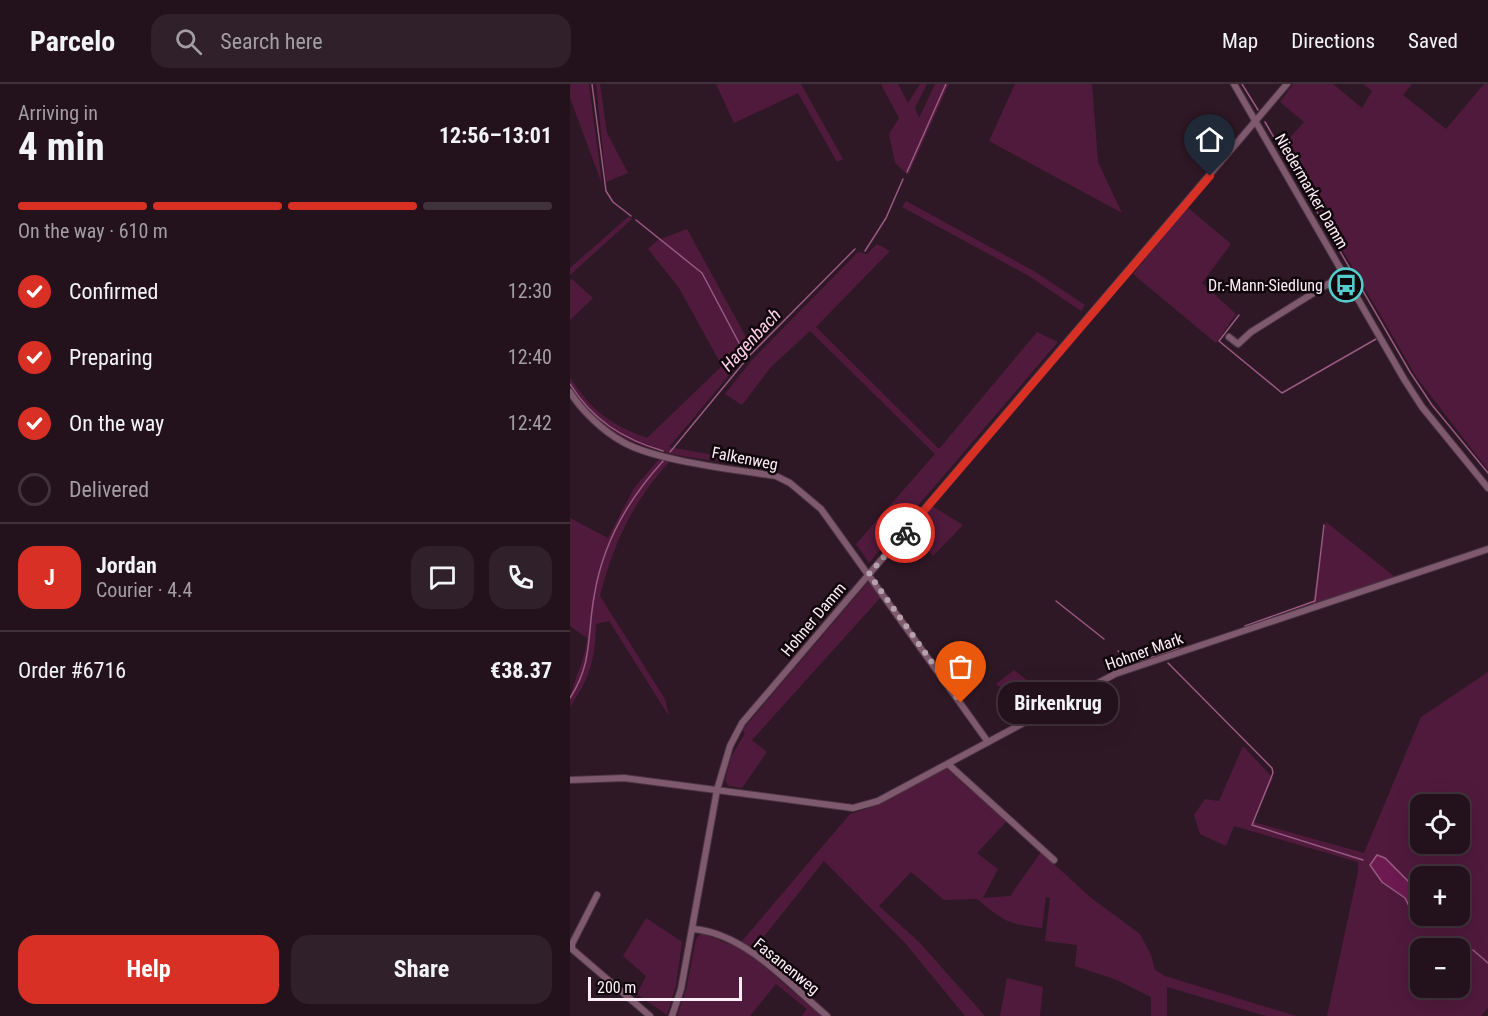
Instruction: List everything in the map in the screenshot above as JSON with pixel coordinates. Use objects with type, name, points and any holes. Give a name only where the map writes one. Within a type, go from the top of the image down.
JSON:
[{"type":"street","name":"Niedermarker Damm","points":[[1234,84],[1422,407],[1488,488]]},
{"type":"street","name":"Hohner Damm","points":[[672,1016],[681,989],[694,929],[717,790],[730,746],[742,723],[1257,122],[1287,84]]},
{"type":"street","points":[[1229,337],[1238,344],[1251,332],[1344,274]]},
{"type":"street","name":"Falkenweg","points":[[570,392],[588,413],[624,443],[662,456],[776,476],[790,483],[821,509],[987,742]]},
{"type":"street","name":"Hohner Mark","points":[[570,780],[624,778],[853,808],[878,801],[1115,674],[1488,549]]},
{"type":"street","points":[[948,764],[1054,860]]},
{"type":"street","points":[[597,895],[572,949],[650,1016]]},
{"type":"street","name":"Fasanenweg","points":[[694,929],[726,939],[753,953],[827,1016]]},
{"type":"shaded area","points":[[570,84],[589,84],[602,184],[570,98]]},
{"type":"shaded area","points":[[596,84],[600,84],[607,133],[628,173],[606,182]]},
{"type":"shaded area","points":[[716,84],[801,84],[843,159],[837,162],[798,93],[734,123]]},
{"type":"shaded area","points":[[881,84],[898,84],[908,103],[920,84],[927,84],[915,108],[919,118],[935,84],[949,84],[908,175],[895,163],[889,134],[899,118]]},
{"type":"shaded area","points":[[1015,84],[1092,84],[1098,162],[1122,213],[989,141]]},
{"type":"shaded area","points":[[1293,84],[1333,84],[1362,108],[1372,91],[1363,84],[1412,84],[1403,95],[1446,129],[1484,84],[1488,84],[1488,470],[1417,378],[1282,146],[1304,122],[1280,102]]},
{"type":"shaded area","points":[[906,201],[1034,271],[1085,305],[1081,311],[1029,276],[902,207]]},
{"type":"shaded area","points":[[1187,207],[1231,244],[1202,283],[1236,314],[1216,343],[1133,274]]},
{"type":"shaded area","points":[[629,216],[632,219],[570,275],[570,268]]},
{"type":"shaded area","points":[[687,229],[752,348],[669,447],[730,458],[726,463],[668,453],[633,442],[601,422],[583,405],[570,382],[570,377],[585,399],[602,415],[623,428],[647,438],[722,366],[679,288],[648,249],[658,240]]},
{"type":"shaded area","points":[[877,244],[890,251],[816,327],[939,449],[1037,332],[1058,342],[869,563],[856,544],[935,454],[810,331],[771,367],[742,405],[725,394],[752,360],[858,252],[867,254]]},
{"type":"shaded area","points":[[572,279],[593,298],[570,320],[570,280]]},
{"type":"shaded area","points":[[660,458],[670,461],[645,492],[626,524],[611,559],[600,596],[665,699],[669,716],[609,621],[596,624],[590,668],[570,707],[572,690],[584,657],[587,638],[570,626],[570,518],[608,538],[634,488]]},
{"type":"shaded area","points":[[932,506],[963,525],[933,556],[912,533]]},
{"type":"shaded area","points":[[1326,522],[1395,577],[1312,606]]},
{"type":"shaded area","points":[[869,581],[881,597],[752,740],[767,752],[742,788],[729,786],[725,781],[731,757],[745,733],[742,730]]},
{"type":"shaded area","points":[[1014,670],[1054,702],[1033,714],[996,684]]},
{"type":"shaded area","points":[[1488,672],[1488,1008],[1481,1016],[1327,1016],[1358,872],[1358,862],[1234,826],[1226,846],[1200,834],[1194,815],[1205,799],[1219,801],[1243,746],[1273,778],[1253,822],[1364,853],[1421,717]]},
{"type":"shaded area","points":[[946,768],[1007,821],[977,853],[998,869],[983,898],[1010,896],[1041,852],[1090,897],[1140,934],[1151,955],[1155,970],[1165,976],[1296,1016],[1266,1016],[1167,987],[1167,1016],[1151,1016],[1151,997],[1117,980],[1075,966],[1077,945],[1045,941],[1050,898],[1046,897],[1042,928],[1021,925],[1000,917],[977,899],[944,900],[911,872],[879,906],[919,942],[985,1016],[965,1016],[905,943],[824,861],[750,954],[821,1016],[802,1016],[807,1009],[776,984],[750,1016],[677,1016],[686,990],[696,939],[701,933],[737,947],[850,814],[866,809]]},
{"type":"shaded area","points":[[1377,855],[1385,858],[1410,883],[1410,908],[1405,898],[1382,882],[1370,865]]},
{"type":"shaded area","points":[[646,918],[682,942],[676,986],[667,1015],[637,994],[646,976],[623,956]]},
{"type":"shaded area","points":[[1007,978],[1043,987],[1040,1016],[1000,1016]]},
{"type":"waterway","points":[[592,84],[606,191],[613,202],[631,216]]},
{"type":"waterway","name":"Hagenbach","points":[[907,172],[946,84]]},
{"type":"waterway","points":[[1242,84],[1258,110]]},
{"type":"waterway","points":[[1265,122],[1410,372],[1432,405],[1488,473]]},
{"type":"waterway","name":"Hagenbach","points":[[865,251],[886,218],[903,179]]},
{"type":"waterway","points":[[636,220],[702,273],[747,358]]},
{"type":"waterway","name":"Hagenbach","points":[[670,452],[750,355],[855,249]]},
{"type":"waterway","points":[[1239,315],[1219,341],[1282,393],[1376,339]]},
{"type":"waterway","points":[[570,384],[588,408],[610,426],[635,441],[663,451]]},
{"type":"waterway","name":"Hagenbach","points":[[570,698],[586,661],[598,578],[610,541],[639,490],[664,460]]},
{"type":"waterway","points":[[1245,626],[1315,601],[1324,525]]},
{"type":"waterway","points":[[1056,601],[1104,639]]},
{"type":"waterway","points":[[1166,653],[1179,648]]},
{"type":"waterway","points":[[1118,651],[1133,663],[1166,653]]},
{"type":"waterway","points":[[1168,663],[1272,768],[1273,773],[1252,825],[1363,860]]},
{"type":"waterway","points":[[1473,950],[1488,963]]},
{"type":"way so far","points":[[905,533],[869,574],[961,703]]},
{"type":"place","name":"Dr.-Mann-Siedlung","points":[[1346,285]]},
{"type":"place","name":"Birkenkrug","points":[[961,703]]},
{"type":"route","points":[[905,533],[1210,176]]}]
